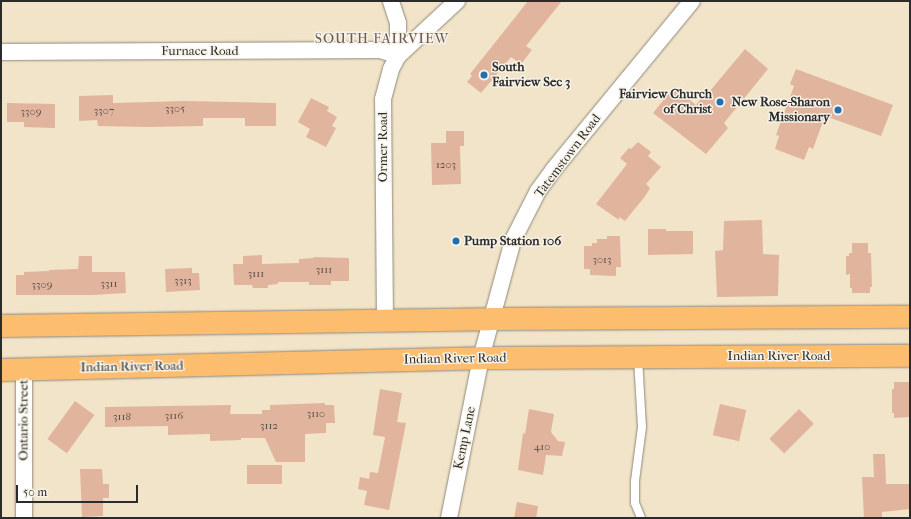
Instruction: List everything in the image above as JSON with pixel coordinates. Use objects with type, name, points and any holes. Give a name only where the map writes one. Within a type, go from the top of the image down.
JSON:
[{"type":"main road","points":[[1,326],[491,319],[910,317]]},
{"type":"main road","name":"Indian River Road","points":[[1,370],[481,358],[910,356]]},
{"type":"street","points":[[392,1],[398,23],[398,56]]},
{"type":"street","name":"Ormer Road","points":[[385,321],[383,99],[391,69],[398,56],[457,1]]},
{"type":"street","name":"Tatemstown Road","points":[[481,358],[513,240],[538,191],[554,169],[692,1]]},
{"type":"street","name":"Furnace Road","points":[[1,52],[380,50],[398,56]]},
{"type":"street","name":"Kemp Lane","points":[[449,518],[481,358]]},
{"type":"street","name":"Ontario Street","points":[[24,369],[24,518]]},
{"type":"lane","points":[[638,357],[642,427],[635,481],[635,503],[641,518]]},
{"type":"building","points":[[528,1],[562,1],[526,46],[532,50],[521,64],[511,57],[481,93],[467,82],[472,76],[470,74]]},
{"type":"building","name":"Fairview Church of Christ","points":[[745,49],[768,69],[724,123],[728,128],[706,154],[653,113],[674,87],[696,105],[702,97],[704,98]]},
{"type":"building","name":"New Rose-Sharon Missionary","points":[[796,69],[893,105],[881,136],[825,116],[813,149],[809,147],[804,160],[775,149],[779,136],[776,135],[794,86],[790,84]]},
{"type":"building","points":[[113,95],[113,103],[185,101],[276,103],[276,126],[245,126],[245,118],[203,118],[203,126],[98,126],[97,120],[79,121],[79,96]]},
{"type":"building","points":[[311,98],[329,107],[327,111],[337,117],[332,126],[336,128],[326,147],[306,137],[310,129],[298,122]]},
{"type":"building","points":[[7,103],[55,104],[55,128],[24,127],[24,122],[7,122]]},
{"type":"building","points":[[446,131],[464,131],[464,146],[460,146],[461,184],[432,185],[431,143],[446,143]]},
{"type":"building","points":[[638,142],[651,152],[648,156],[661,167],[646,184],[650,188],[646,195],[625,221],[619,217],[619,220],[596,204],[627,164],[620,158],[629,148],[631,149]]},
{"type":"building","points":[[762,220],[763,254],[779,255],[778,296],[717,297],[715,251],[723,250],[724,221]]},
{"type":"building","points":[[648,229],[693,231],[693,254],[648,255]]},
{"type":"building","points":[[607,236],[620,236],[621,267],[616,267],[616,276],[590,275],[590,269],[584,269],[584,246],[592,246],[592,243],[597,243],[597,239],[607,239]]},
{"type":"building","points":[[852,243],[868,243],[868,253],[871,253],[872,287],[870,287],[870,293],[852,293],[852,288],[850,288],[850,274],[846,275],[846,256],[849,256],[849,253],[852,253]]},
{"type":"building","points":[[262,255],[262,264],[299,263],[299,259],[314,258],[313,257],[349,258],[349,281],[331,281],[331,285],[309,285],[309,282],[278,282],[278,284],[268,285],[268,288],[253,288],[252,285],[234,285],[233,264],[243,264],[243,256]]},
{"type":"building","points":[[79,256],[92,256],[92,272],[125,272],[126,293],[93,295],[16,295],[16,275],[24,275],[24,272],[78,269]]},
{"type":"building","points":[[192,268],[192,273],[199,273],[200,290],[166,292],[165,269]]},
{"type":"building","points":[[894,382],[910,382],[910,417],[894,418],[894,413],[892,413],[892,389],[894,389]]},
{"type":"building","points":[[380,389],[402,393],[397,422],[406,423],[389,510],[364,505],[367,491],[358,489],[360,477],[369,479],[370,472],[378,473],[385,437],[373,435]]},
{"type":"building","points":[[75,401],[94,415],[67,453],[47,439]]},
{"type":"building","points":[[325,403],[325,405],[334,405],[335,423],[326,423],[326,433],[305,434],[305,462],[276,462],[265,438],[241,438],[241,440],[210,441],[210,434],[168,435],[168,426],[105,427],[105,407],[231,405],[230,414],[262,414],[262,410],[270,410],[270,405]]},
{"type":"building","points":[[720,404],[746,410],[739,441],[713,435]]},
{"type":"building","points":[[529,409],[554,414],[551,432],[558,441],[565,442],[562,456],[546,455],[543,475],[518,470],[523,433],[525,434]]},
{"type":"building","points":[[799,409],[814,424],[784,454],[769,439]]},
{"type":"building","points":[[873,454],[885,454],[886,484],[910,484],[910,509],[882,512],[882,518],[864,518],[862,477],[874,477]]},
{"type":"building","points":[[247,465],[282,465],[282,484],[247,484]]},
{"type":"building","points":[[80,469],[102,469],[103,484],[109,484],[109,498],[103,498],[103,516],[82,517]]},
{"type":"building","points":[[517,502],[538,506],[536,518],[514,518]]},
{"type":"place","name":"South Fairview Sec 3","points":[[484,75]]},
{"type":"place","name":"Fairview Church of Christ","points":[[720,102]]},
{"type":"place","name":"New Rose-Sharon Missionary","points":[[838,110]]},
{"type":"place","name":"Pump Station 106","points":[[456,241]]},
{"type":"district","name":"SOUTH FAIRVIEW","points":[[382,39]]}]
